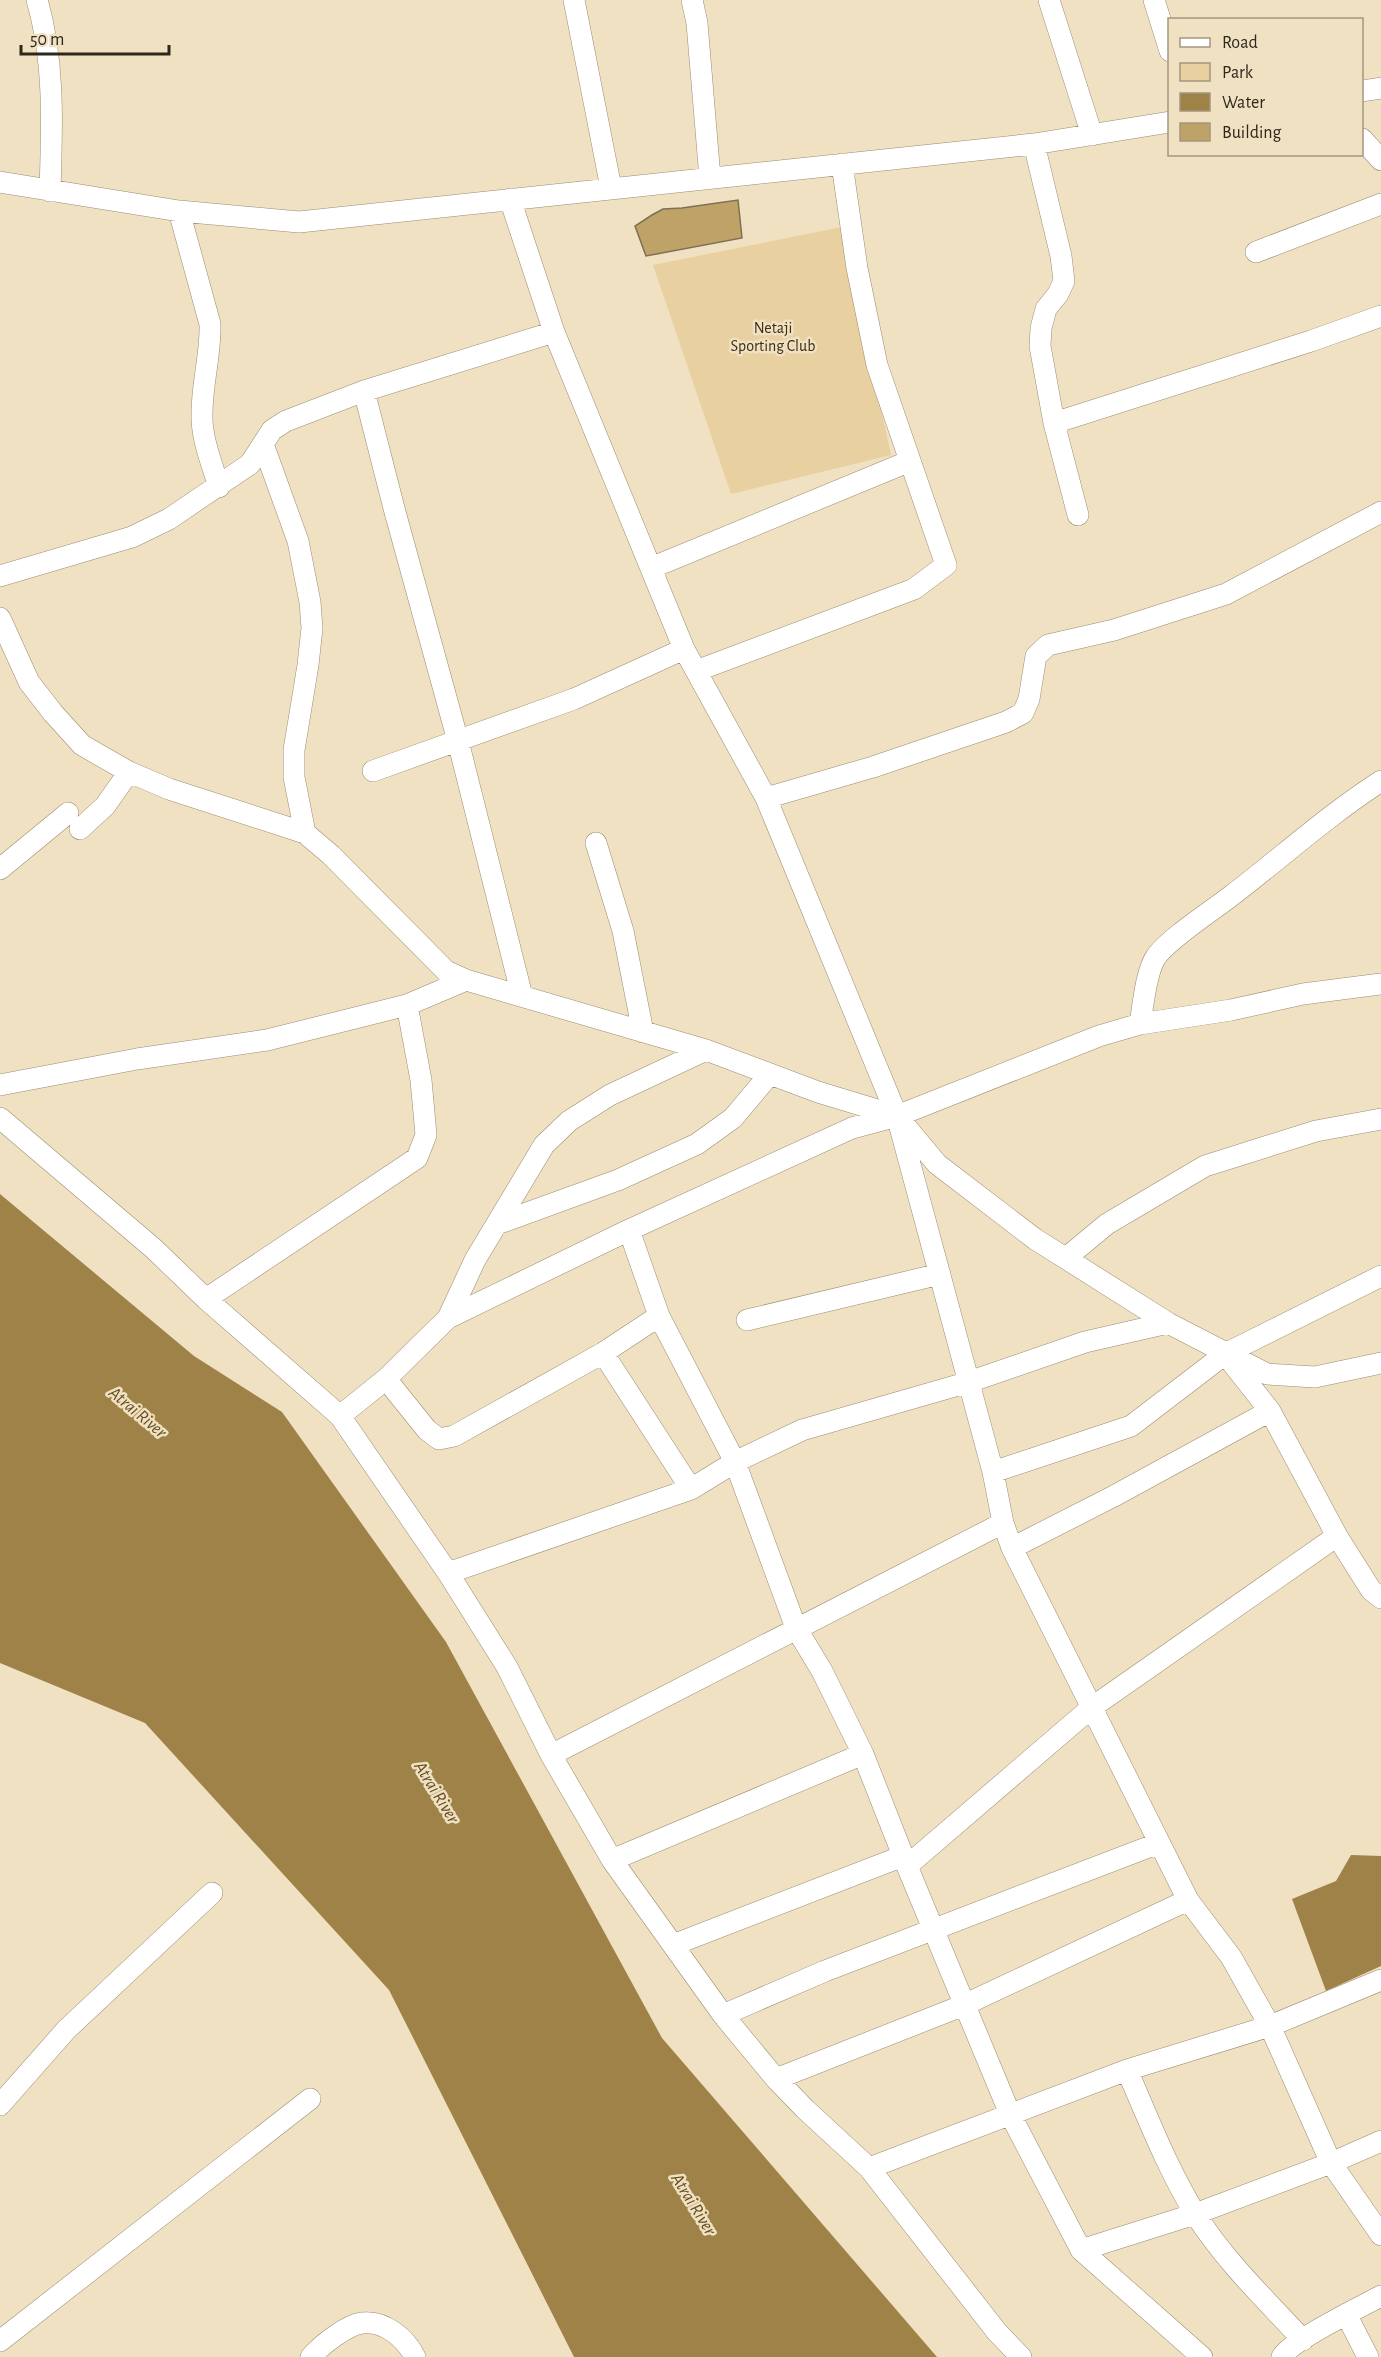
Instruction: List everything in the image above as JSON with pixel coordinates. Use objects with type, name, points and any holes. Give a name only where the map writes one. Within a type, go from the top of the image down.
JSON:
[{"type":"street","points":[[37,0],[46,31],[53,116],[50,191]]},
{"type":"street","points":[[574,0],[611,188]]},
{"type":"street","points":[[692,0],[697,23],[711,178]]},
{"type":"street","points":[[1049,0],[1092,135]]},
{"type":"street","points":[[1154,0],[1168,45]]},
{"type":"street","points":[[1363,91],[1381,88]]},
{"type":"street","points":[[0,182],[179,211],[299,222],[1034,144],[1168,122]]},
{"type":"street","points":[[1363,140],[1381,160]]},
{"type":"street","points":[[1034,144],[1061,256],[1064,281],[1046,309],[1041,328],[1040,346],[1054,423],[1078,515]]},
{"type":"street","points":[[696,671],[914,589],[946,565],[877,365],[856,268],[842,164]]},
{"type":"street","points":[[510,199],[554,332],[684,649],[766,798],[897,1116],[993,1472],[1003,1523],[1012,1548],[1188,1900],[1232,1957],[1270,2026],[1331,2163],[1381,2235]]},
{"type":"street","points":[[1256,252],[1381,204]]},
{"type":"street","points":[[179,211],[210,324],[202,414],[204,435],[219,487]]},
{"type":"street","points":[[1054,423],[1311,341],[1381,316]]},
{"type":"street","points":[[0,576],[132,537],[169,519],[250,464],[272,430],[286,421],[364,391],[554,332]]},
{"type":"street","points":[[364,391],[459,741],[522,996]]},
{"type":"street","points":[[263,444],[298,541],[310,602],[312,628],[309,656],[294,750],[294,777],[305,833]]},
{"type":"street","points":[[651,568],[910,461]]},
{"type":"street","points":[[766,798],[873,768],[1006,722],[1023,713],[1029,699],[1036,656],[1048,645],[1114,630],[1226,594],[1381,513]]},
{"type":"street","points":[[0,618],[29,682],[82,745],[129,772],[169,789],[305,833],[331,855],[446,971],[466,980],[706,1050],[818,1092],[897,1116],[937,1164],[1035,1239],[1168,1323],[1267,1374],[1315,1377],[1381,1363]]},
{"type":"street","points":[[373,771],[574,699],[684,649]]},
{"type":"street","points":[[0,869],[74,821],[105,806],[129,772]]},
{"type":"street","points":[[1140,1024],[1151,968],[1156,957],[1351,800],[1381,781]]},
{"type":"street","points":[[596,843],[623,931],[643,1032]]},
{"type":"street","points":[[0,1085],[137,1059],[267,1040],[406,1005],[466,980]]},
{"type":"street","points":[[340,1416],[387,1379],[448,1318],[629,1230],[852,1128],[897,1116],[1099,1036],[1140,1024],[1231,1010],[1303,994],[1381,984]]},
{"type":"street","points":[[206,1299],[417,1158],[426,1135],[421,1080],[406,1005]]},
{"type":"street","points":[[448,1318],[475,1260],[544,1145],[569,1120],[610,1095],[706,1050]]},
{"type":"street","points":[[497,1224],[618,1180],[697,1144],[733,1118],[770,1074]]},
{"type":"street","points":[[0,1118],[153,1248],[206,1299],[340,1416],[448,1573],[507,1667],[551,1755],[612,1860],[723,2015],[776,2079],[869,2168],[997,2332],[1021,2357]]},
{"type":"street","points":[[1066,1258],[1107,1224],[1205,1166],[1316,1131],[1381,1119]]},
{"type":"street","points":[[629,1230],[659,1316],[735,1462],[796,1628],[822,1671],[863,1754],[1010,2114],[1081,2250],[1202,2357]]},
{"type":"street","points":[[747,1320],[939,1274]]},
{"type":"street","points":[[993,1472],[1131,1426],[1225,1354],[1381,1276]]},
{"type":"street","points":[[387,1379],[427,1430],[439,1439],[454,1436],[603,1353],[659,1316]]},
{"type":"street","points":[[448,1573],[691,1489],[735,1462],[802,1430],[969,1382],[1085,1342],[1168,1323]]},
{"type":"street","points":[[603,1353],[691,1489]]},
{"type":"street","points":[[1225,1354],[1270,1411],[1337,1536],[1371,1590],[1381,1598]]},
{"type":"street","points":[[1012,1548],[1114,1496],[1270,1411]]},
{"type":"street","points":[[551,1755],[1003,1523]]},
{"type":"street","points":[[673,1945],[905,1861],[1091,1708],[1337,1536]]},
{"type":"street","points":[[612,1860],[863,1754]]},
{"type":"street","points":[[723,2015],[825,1971],[1159,1843]]},
{"type":"street","points":[[4,2092],[66,2030],[212,1893]]},
{"type":"street","points":[[776,2079],[964,2005],[1188,1900]]},
{"type":"street","points":[[869,2168],[1127,2070],[1270,2026],[1381,1980]]},
{"type":"street","points":[[1127,2070],[1162,2149],[1196,2214],[1220,2249],[1303,2340]]},
{"type":"street","points":[[0,2342],[310,2099]]},
{"type":"street","points":[[1081,2250],[1196,2214],[1331,2163],[1381,2141]]},
{"type":"street","points":[[1282,2357],[1284,2352],[1303,2340],[1381,2296]]},
{"type":"street","points":[[1346,2314],[1368,2357]]},
{"type":"street","points":[[311,2357],[329,2339],[360,2322],[374,2323],[392,2331],[408,2343],[415,2357]]},
{"type":"green space","name":"Netaji Sporting Club","points":[[842,227],[891,455],[731,494],[653,265]]},
{"type":"water","name":"Atrai River","points":[[0,1194],[194,1356],[282,1412],[446,1642],[662,2038],[937,2357],[574,2357],[389,1990],[145,1723],[0,1663]]},
{"type":"water","points":[[1351,1855],[1381,1856],[1381,1966],[1326,1991],[1292,1899],[1336,1881]]},
{"type":"building","points":[[738,200],[742,238],[646,256],[635,226],[652,215],[663,209]]}]
